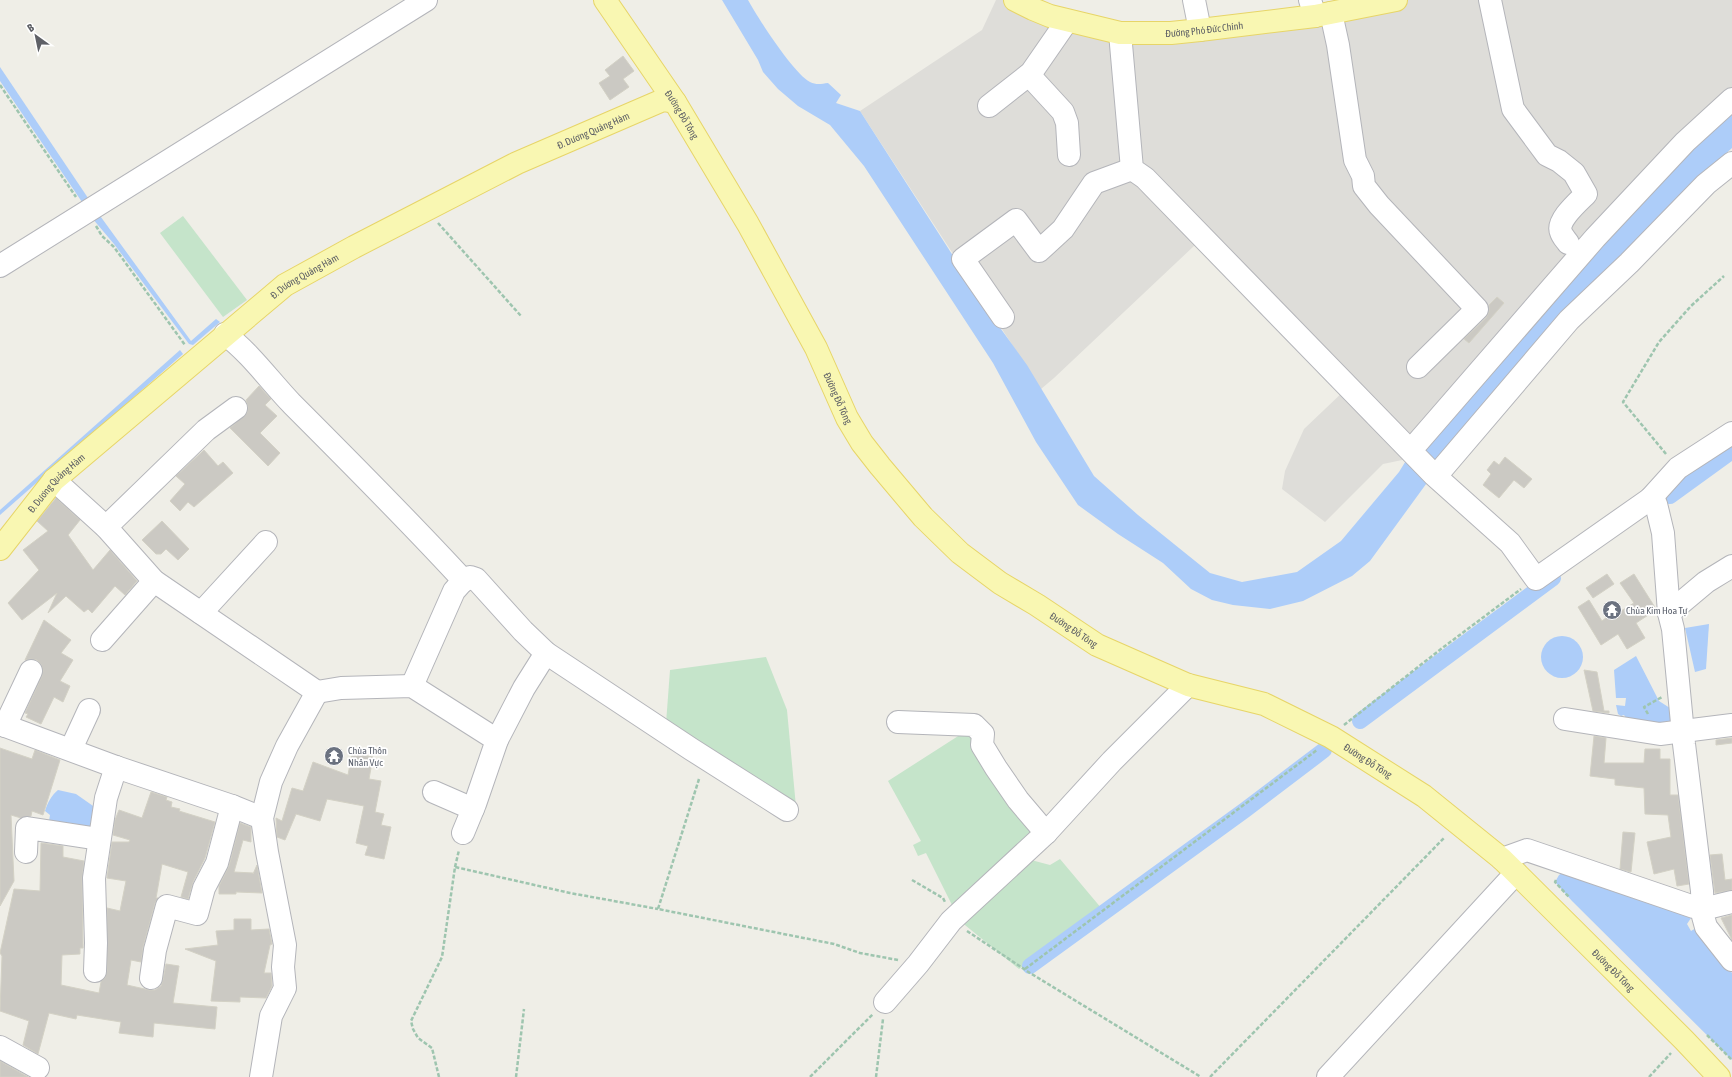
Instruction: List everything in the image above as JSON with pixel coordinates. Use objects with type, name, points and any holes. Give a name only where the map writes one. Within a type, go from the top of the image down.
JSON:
[{"type":"main road","name":"Đường Đỗ Tông","points":[[605,0],[675,102],[748,224],[816,348],[847,418],[862,442],[880,466],[923,518],[960,553],[1000,583],[1037,605],[1097,645],[1188,685],[1264,704],[1331,737],[1424,796],[1509,866],[1684,1040],[1719,1077]]},
{"type":"main road","name":"Đường Phó Đức Chính","points":[[1015,0],[1033,9],[1067,21],[1120,33],[1200,30],[1319,10],[1396,0]]},
{"type":"main road","name":"Đ. Dương Quảng Hàm","points":[[0,549],[54,480],[285,284],[516,163],[663,100],[675,102]]},
{"type":"street","points":[[0,266],[426,0]]},
{"type":"street","points":[[1194,0],[1200,30]]},
{"type":"street","points":[[1490,0],[1514,109],[1547,155],[1559,160],[1574,173],[1586,194],[1560,224],[1560,232],[1568,243]]},
{"type":"street","points":[[1319,10],[1338,45],[1355,160],[1363,176],[1364,186],[1379,205],[1477,309],[1418,367]]},
{"type":"street","points":[[989,106],[1029,74],[1067,21]]},
{"type":"street","points":[[1120,33],[1132,168],[1145,178],[1416,447],[1435,476],[1510,543],[1529,584],[1650,500],[1678,468],[1732,433]]},
{"type":"street","points":[[1029,74],[1064,112],[1068,140]]},
{"type":"street","points":[[1416,447],[1595,238],[1685,142],[1732,99]]},
{"type":"street","points":[[1435,476],[1569,320],[1629,264],[1706,184],[1732,163]]},
{"type":"street","points":[[1003,317],[963,259],[1016,220],[1038,250],[1063,229],[1094,184],[1132,168]]},
{"type":"street","points":[[225,334],[238,344],[278,390],[404,516],[464,580]]},
{"type":"street","points":[[106,527],[206,430],[236,408]]},
{"type":"street","points":[[54,480],[106,527],[154,581],[317,692],[341,688],[412,686],[496,740]]},
{"type":"street","points":[[1650,500],[1656,504],[1663,533],[1670,614],[1673,629],[1683,731],[1702,891],[1703,916],[1706,928],[1732,960]]},
{"type":"street","points":[[201,613],[266,542]]},
{"type":"street","points":[[1670,614],[1706,582],[1732,566]]},
{"type":"street","points":[[412,686],[454,591],[464,580],[470,577],[476,579],[523,631],[546,653],[691,749],[787,810]]},
{"type":"street","points":[[102,640],[154,581]]},
{"type":"street","points":[[463,834],[496,740],[524,688],[546,653]]},
{"type":"street","points":[[31,672],[2,725],[262,818]]},
{"type":"street","points":[[885,1002],[918,964],[951,920],[1046,833],[1112,761],[1188,685]]},
{"type":"street","points":[[261,1077],[271,1016],[285,988],[283,967],[285,945],[262,818],[271,782],[287,746],[317,692]]},
{"type":"street","points":[[71,749],[89,710]]},
{"type":"street","points":[[1566,719],[1655,733],[1732,725]]},
{"type":"street","points":[[898,722],[974,725],[985,728],[982,744],[996,768],[1018,800],[1046,833]]},
{"type":"street","points":[[95,971],[96,943],[94,878],[106,798],[116,767]]},
{"type":"street","points":[[434,792],[473,809]]},
{"type":"street","points":[[151,978],[155,950],[167,906],[197,914],[204,888],[217,863],[232,806]]},
{"type":"street","points":[[26,852],[27,828],[99,839]]},
{"type":"street","points":[[1328,1077],[1509,866],[1527,850],[1694,907],[1732,902]]},
{"type":"street","points":[[0,1047],[38,1068]]},
{"type":"path","points":[[426,210],[521,316]]},
{"type":"path","points":[[1678,468],[1622,402],[1659,342],[1691,306],[1724,276]]},
{"type":"path","points":[[1025,969],[1321,747],[1368,706],[1529,584]]},
{"type":"path","points":[[1648,714],[1644,707],[1658,698]]},
{"type":"path","points":[[658,909],[700,779]]},
{"type":"path","points":[[1210,1077],[1458,823]]},
{"type":"path","points":[[439,1077],[432,1048],[418,1038],[411,1021],[442,957],[455,867],[570,893],[834,944],[860,953],[918,964]]},
{"type":"path","points":[[1558,875],[1555,882],[1572,901]]},
{"type":"path","points":[[912,880],[943,898],[950,910],[951,920],[1025,969],[1201,1077]]},
{"type":"path","points":[[810,1077],[885,1002]]},
{"type":"path","points":[[876,1077],[885,1002]]},
{"type":"path","points":[[516,1077],[524,1009]]},
{"type":"path","points":[[1704,1032],[1732,1060]]},
{"type":"path","points":[[1649,1077],[1684,1040]]},
{"type":"shaded area","points":[[996,0],[1015,0],[1105,31],[1396,0],[1732,0],[1732,106],[1407,459],[1383,464],[1325,522],[1282,489],[1285,471],[1304,429],[1345,390],[1195,245],[1041,389],[860,111],[982,30]]},
{"type":"green space","points":[[183,216],[247,300],[223,317],[160,233]]},
{"type":"green space","points":[[766,657],[787,710],[796,807],[665,737],[670,670]]},
{"type":"green space","points":[[966,731],[1035,833],[1009,854],[1050,865],[1060,859],[1102,909],[1019,969],[960,921],[926,853],[918,856],[913,845],[921,841],[888,781]]},
{"type":"water","points":[[722,0],[748,0],[776,44],[803,77],[814,84],[828,83],[841,95],[836,103],[860,111],[993,318],[1027,365],[1094,476],[1138,515],[1210,573],[1242,582],[1297,572],[1341,541],[1399,472],[1407,459],[1523,325],[1732,106],[1732,148],[1703,174],[1429,480],[1370,561],[1352,576],[1303,601],[1270,609],[1233,605],[1212,600],[1191,589],[1163,563],[1118,534],[1078,505],[1036,442],[993,363],[864,166],[830,125],[798,106],[778,89],[763,72],[758,60]]},
{"type":"water","points":[[0,67],[88,198],[82,202],[0,81]]},
{"type":"water","points":[[98,213],[191,341],[216,319],[220,322],[193,345],[189,344],[114,244],[92,218]]},
{"type":"water","points":[[180,350],[183,354],[0,515],[0,510]]},
{"type":"water","points":[[1709,624],[1706,669],[1695,672],[1685,628]]},
{"type":"water","points":[[1558,636],[1566,636],[1574,639],[1580,645],[1583,657],[1580,669],[1574,675],[1566,678],[1558,678],[1550,675],[1544,669],[1541,661],[1541,653],[1544,645],[1550,639]]},
{"type":"water","points":[[1636,656],[1659,701],[1673,710],[1673,730],[1626,718],[1624,715],[1621,716],[1618,714],[1616,705],[1625,706],[1626,698],[1616,698],[1614,670]]},
{"type":"water","points":[[58,790],[76,794],[96,808],[93,828],[49,821],[50,815],[45,811],[50,799]]},
{"type":"water","points":[[1568,869],[1685,910],[1691,918],[1687,924],[1691,931],[1696,928],[1732,973],[1732,1060],[1572,901],[1555,882],[1559,875]]},
{"type":"building","points":[[623,56],[634,71],[623,79],[629,87],[610,100],[599,83],[610,76],[605,70]]},
{"type":"building","points":[[1497,297],[1504,303],[1469,343],[1464,339],[1486,318],[1489,312],[1489,305]]},
{"type":"building","points":[[259,386],[271,399],[265,405],[277,416],[260,433],[280,453],[268,466],[230,428],[247,413],[248,407],[246,400]]},
{"type":"building","points":[[204,450],[218,466],[223,462],[233,473],[194,507],[188,502],[180,511],[170,501],[185,484],[176,476]]},
{"type":"building","points":[[1505,457],[1532,479],[1524,488],[1514,480],[1499,498],[1483,485],[1491,474],[1487,470],[1494,461],[1499,465]]},
{"type":"building","points":[[56,498],[80,520],[68,535],[93,570],[110,550],[137,581],[125,595],[115,586],[92,613],[88,609],[84,612],[66,596],[48,613],[57,593],[22,620],[8,603],[39,570],[23,550],[48,531],[37,521]]},
{"type":"building","points":[[162,521],[189,549],[178,560],[166,549],[161,554],[156,554],[142,540]]},
{"type":"building","points":[[1607,574],[1614,584],[1593,598],[1586,588]]},
{"type":"building","points":[[1634,574],[1656,609],[1636,623],[1645,638],[1627,649],[1618,634],[1601,645],[1578,607],[1589,600],[1602,621],[1607,617],[1608,619],[1634,603],[1620,583]]},
{"type":"building","points":[[44,620],[71,640],[61,653],[73,660],[60,681],[70,686],[63,702],[54,697],[41,724],[26,717],[28,714],[25,713],[42,676],[43,670],[41,664],[37,660],[25,660]]},
{"type":"building","points":[[1584,670],[1597,672],[1604,711],[1609,711],[1609,713],[1593,711]]},
{"type":"building","points":[[1594,736],[1606,738],[1604,763],[1644,763],[1645,749],[1660,749],[1660,759],[1670,759],[1670,795],[1678,795],[1689,884],[1677,886],[1674,869],[1654,874],[1647,842],[1671,837],[1668,815],[1645,814],[1644,788],[1615,785],[1615,779],[1590,776]]},
{"type":"building","points":[[1732,738],[1732,743],[1716,745],[1716,740]]},
{"type":"building","points":[[0,748],[32,759],[35,750],[60,760],[43,815],[32,811],[31,816],[21,818],[11,815],[14,881],[0,906]]},
{"type":"building","points":[[352,753],[373,757],[369,779],[381,781],[375,812],[384,814],[381,825],[391,827],[384,859],[365,855],[368,846],[356,843],[364,806],[327,799],[320,821],[296,814],[285,840],[277,837],[276,818],[282,821],[292,788],[303,791],[313,762],[348,775]]},
{"type":"building","points":[[151,792],[167,797],[166,800],[172,802],[171,807],[180,809],[179,811],[215,822],[205,858],[193,882],[188,899],[181,897],[188,872],[162,864],[156,898],[158,898],[155,903],[143,947],[141,962],[131,960],[127,985],[155,990],[161,986],[166,964],[179,966],[173,1003],[217,1007],[215,1029],[154,1023],[153,1037],[119,1033],[121,1022],[77,1015],[76,1019],[49,1013],[38,1054],[23,1045],[29,1021],[0,1011],[2,956],[0,953],[14,889],[40,891],[41,843],[63,846],[63,857],[84,861],[82,878],[83,948],[80,948],[80,954],[62,955],[61,985],[99,993],[101,982],[105,978],[107,971],[107,908],[120,911],[126,881],[107,878],[112,842],[129,842],[130,840],[113,835],[115,820],[119,810],[142,818]]},
{"type":"building","points":[[240,823],[251,827],[251,842],[243,840],[234,872],[253,874],[257,865],[262,893],[236,892],[236,894],[219,894],[219,886],[229,866]]},
{"type":"building","points":[[1623,832],[1635,833],[1631,872],[1620,869]]},
{"type":"building","points":[[1722,854],[1725,880],[1732,879],[1732,890],[1715,893],[1710,855]]},
{"type":"building","points":[[1732,915],[1732,940],[1721,918]]},
{"type":"building","points":[[234,919],[251,919],[251,930],[269,929],[272,944],[270,945],[264,973],[271,973],[272,986],[266,998],[240,997],[240,1002],[211,1001],[216,961],[185,949],[218,945],[216,931],[234,930]]},
{"type":"building","points":[[0,1061],[28,1077],[0,1077]]},
{"type":"waterway","points":[[1670,496],[1732,451]]},
{"type":"waterway","points":[[1360,721],[1553,578]]},
{"type":"waterway","points":[[1030,966],[1245,810],[1324,750]]},
{"type":"place","name":"Chùa Kim Hoa Tự","points":[[1612,610]]},
{"type":"place","name":"Chùa Thôn Nhân Vực","points":[[334,756]]}]
